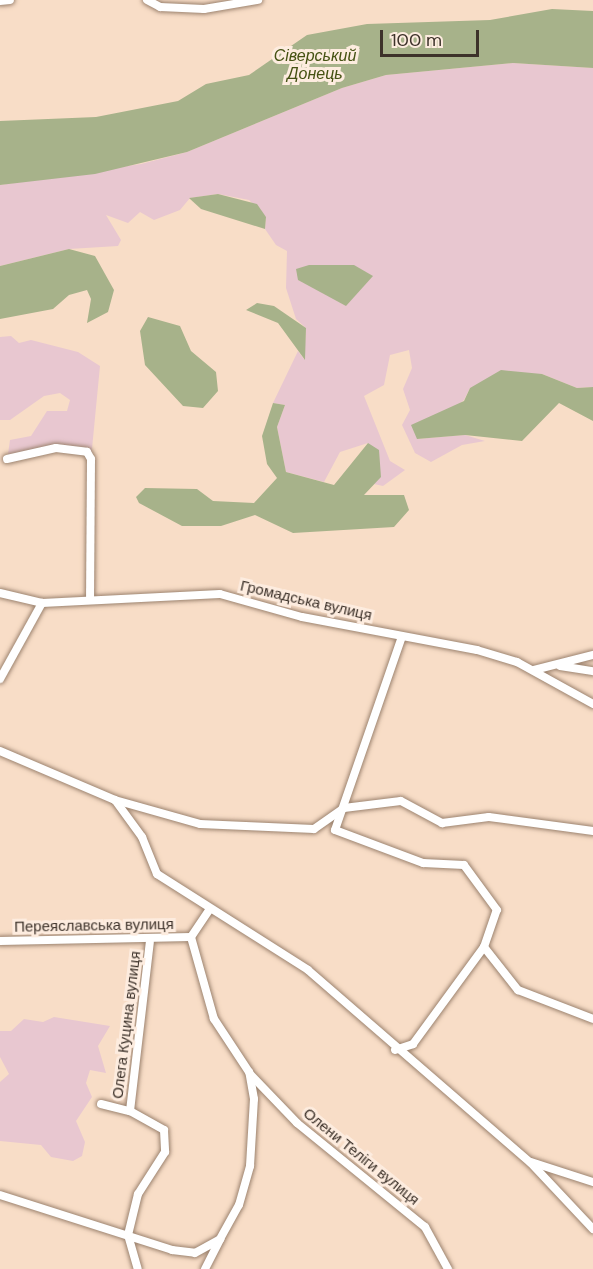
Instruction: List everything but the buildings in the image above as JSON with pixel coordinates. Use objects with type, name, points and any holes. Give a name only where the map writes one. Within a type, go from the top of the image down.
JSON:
[{"type":"street","points":[[0,1],[10,0]]},
{"type":"street","points":[[147,0],[160,7],[204,9],[258,0]]},
{"type":"street","points":[[7,459],[56,448],[87,452],[90,598]]},
{"type":"street","name":"Громадська вулиця","points":[[0,593],[42,603],[90,598],[220,594],[402,636],[477,650],[534,670],[593,704]]},
{"type":"street","points":[[0,679],[42,603]]},
{"type":"street","points":[[395,1050],[412,1044],[484,947],[497,910],[464,866],[423,863],[335,830],[402,636]]},
{"type":"street","points":[[534,670],[593,655]]},
{"type":"street","points":[[556,666],[593,671]]},
{"type":"street","points":[[0,751],[115,800],[200,824],[314,830],[344,808],[402,801],[442,823],[489,817],[593,831]]},
{"type":"street","points":[[115,800],[142,837],[157,874],[210,909],[258,934],[308,970],[395,1050],[530,1162],[593,1229]]},
{"type":"street","name":"Переяславська вулиця","points":[[0,941],[150,942],[191,938],[210,909]]},
{"type":"street","name":"Олени Теліги вулиця","points":[[191,938],[214,1019],[249,1072],[297,1124],[425,1227],[448,1269]]},
{"type":"street","name":"Олега Куцина вулиця","points":[[130,1111],[150,942]]},
{"type":"street","points":[[484,947],[518,990],[593,1019]]},
{"type":"street","name":"Олени Теліги вулиця","points":[[205,1269],[239,1205],[250,1166],[254,1099],[249,1072]]},
{"type":"street","name":"Олега Куцина вулиця","points":[[101,1104],[130,1111],[164,1130],[165,1152],[138,1194],[128,1235]]},
{"type":"street","points":[[530,1162],[593,1182]]},
{"type":"street","points":[[0,1195],[172,1250],[195,1252],[220,1239]]},
{"type":"street","points":[[128,1235],[138,1269]]},
{"type":"shaded area","points":[[513,63],[593,68],[593,387],[577,388],[542,374],[470,388],[464,400],[417,439],[465,435],[485,441],[462,445],[431,462],[415,453],[402,425],[410,410],[403,389],[412,368],[409,350],[390,355],[384,385],[364,396],[390,461],[405,470],[383,486],[374,484],[381,476],[368,443],[340,452],[324,482],[286,472],[277,427],[285,405],[273,403],[298,351],[304,359],[306,328],[296,319],[286,288],[287,251],[276,245],[265,229],[266,217],[249,200],[218,194],[190,198],[180,210],[154,220],[140,212],[128,223],[106,215],[121,240],[118,246],[69,249],[0,266],[0,185],[141,164],[187,152],[342,88],[386,75]]},
{"type":"shaded area","points":[[11,336],[19,343],[31,340],[78,352],[100,366],[91,459],[87,452],[56,448],[8,454],[10,440],[31,436],[47,411],[67,411],[70,400],[60,393],[44,396],[10,420],[0,420],[0,337]]},
{"type":"shaded area","points":[[54,1017],[110,1026],[98,1046],[106,1073],[90,1070],[86,1083],[92,1097],[76,1121],[85,1142],[82,1156],[73,1161],[51,1157],[41,1145],[0,1141],[0,1082],[9,1074],[0,1057],[0,1031],[11,1031],[24,1019],[43,1022]]},
{"type":"water","name":"Сіверський Донець","points":[[552,9],[593,11],[593,68],[513,63],[386,75],[342,88],[187,152],[95,174],[0,185],[0,121],[96,117],[178,101],[206,84],[249,75],[307,35],[367,24],[490,20]]},
{"type":"water","points":[[218,194],[257,204],[266,217],[265,229],[201,209],[189,198]]},
{"type":"water","points":[[69,249],[95,256],[114,290],[108,312],[87,323],[91,299],[87,290],[69,295],[53,309],[0,319],[0,266]]},
{"type":"water","points":[[309,265],[354,265],[373,276],[346,306],[298,280],[296,269]]},
{"type":"water","points":[[257,303],[274,306],[306,328],[305,360],[278,323],[246,310]]},
{"type":"water","points":[[148,317],[180,326],[191,351],[216,372],[218,391],[203,408],[183,406],[145,365],[140,331]]},
{"type":"water","points":[[501,370],[542,374],[577,388],[593,387],[593,421],[559,403],[522,441],[465,435],[417,439],[411,425],[464,401],[470,388]]},
{"type":"water","points":[[273,403],[285,405],[277,427],[286,472],[334,485],[368,443],[379,450],[381,477],[364,495],[404,495],[409,510],[394,527],[293,533],[255,515],[221,526],[182,526],[139,503],[136,497],[145,488],[197,489],[213,501],[254,503],[277,478],[267,464],[262,436]]}]
